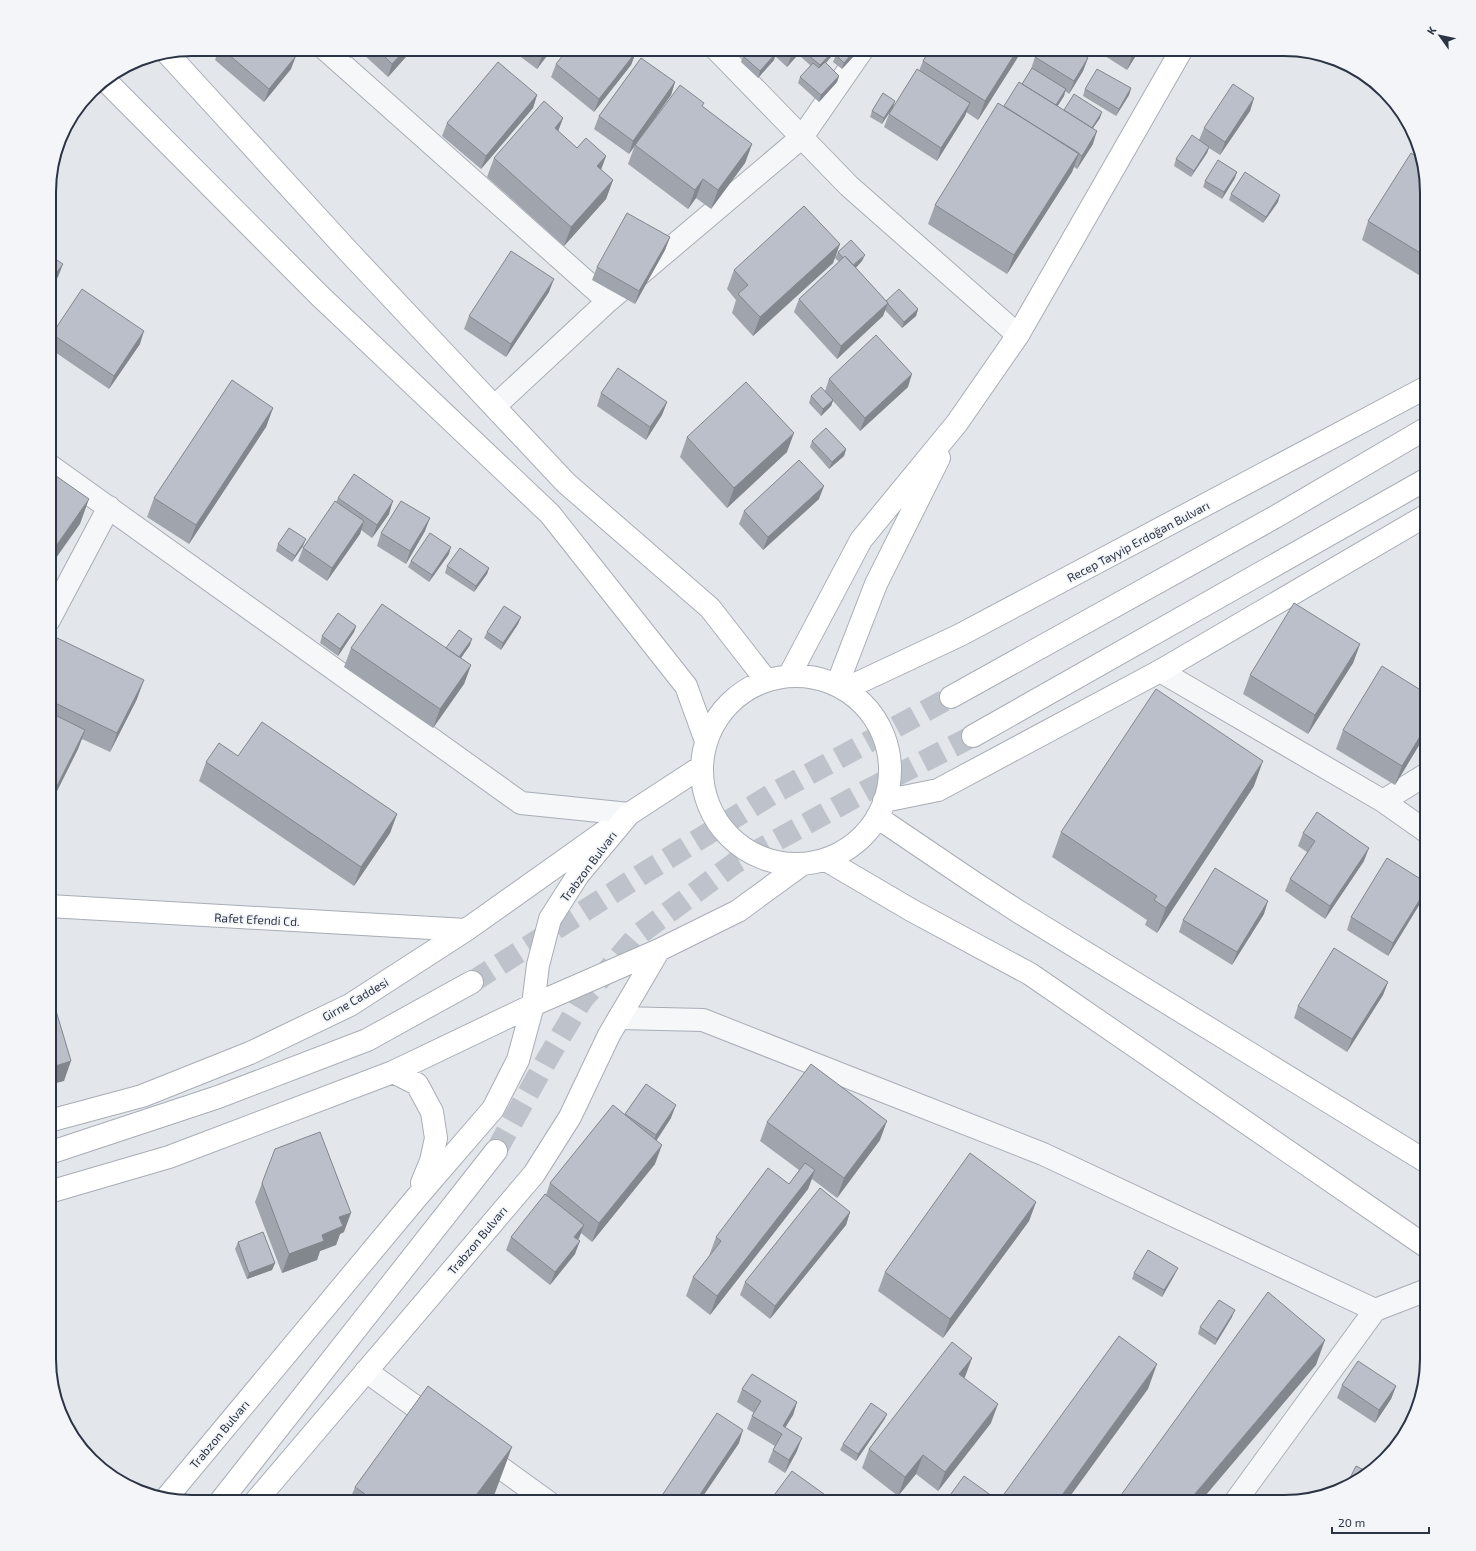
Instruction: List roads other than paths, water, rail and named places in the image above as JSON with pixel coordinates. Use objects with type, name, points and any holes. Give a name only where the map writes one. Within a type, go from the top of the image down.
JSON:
[{"type":"main road","points":[[789,676],[861,540],[957,423],[1018,335],[1178,56]]},
{"type":"main road","points":[[172,58],[348,251],[566,483],[710,608],[766,680]]},
{"type":"main road","points":[[109,84],[320,296],[550,514],[686,686],[706,741]]},
{"type":"main road","name":"Recep Tayyip Erdoğan Bulvarı","points":[[841,687],[960,635],[1420,391]]},
{"type":"main road","points":[[841,687],[876,584],[957,423]]},
{"type":"main road","points":[[951,697],[1275,517],[1420,432]]},
{"type":"main road","points":[[973,736],[1420,483]]},
{"type":"main road","points":[[881,809],[938,790],[1160,671],[1420,518]]},
{"type":"main road","points":[[789,676],[811,676],[841,687],[866,706],[881,728],[889,754],[890,780],[881,809],[870,829],[850,848],[826,860],[801,865],[774,863],[750,854],[729,838],[713,817],[704,792],[701,767],[706,741],[715,721],[729,703],[746,690],[766,680],[789,676]]},
{"type":"main road","name":"Trabzon Bulvarı","points":[[171,1493],[417,1197],[493,1109],[518,1060],[533,1005],[538,965],[550,919],[578,875],[629,814],[701,767]]},
{"type":"main road","points":[[881,809],[973,882],[1019,912],[1420,1158]]},
{"type":"main road","name":"Girne Caddesi","points":[[56,1119],[142,1096],[250,1053],[350,1005],[466,930],[629,814]]},
{"type":"main road","points":[[826,860],[911,910],[1030,974],[1420,1242]]},
{"type":"main road","points":[[56,1190],[169,1157],[393,1072],[533,1005],[659,950],[738,911],[801,865]]},
{"type":"main road","name":"Rafet Efendi Cd.","points":[[56,906],[466,930]]},
{"type":"main road","name":"Trabzon Bulvarı","points":[[260,1495],[534,1174],[570,1117],[609,1035],[659,950]]},
{"type":"main road","points":[[56,1152],[218,1097],[368,1040],[472,982]]},
{"type":"main road","points":[[393,1072],[417,1084],[432,1112],[436,1138],[431,1161],[417,1197]]},
{"type":"main road","points":[[226,1495],[496,1152]]},
{"type":"street","points":[[333,56],[608,301]]},
{"type":"street","points":[[723,56],[849,186],[1018,335]]},
{"type":"street","points":[[495,406],[608,301],[802,137],[858,56]]},
{"type":"street","points":[[56,470],[521,803],[629,814]]},
{"type":"street","points":[[56,607],[109,507]]},
{"type":"street","points":[[1160,671],[1383,801],[1420,827]]},
{"type":"street","points":[[1383,801],[1420,778]]},
{"type":"street","points":[[619,1018],[703,1020],[1042,1154],[1375,1310]]},
{"type":"street","points":[[1240,1495],[1375,1310],[1420,1293]]},
{"type":"street","points":[[366,1371],[538,1495]]},
{"type":"tunnel","points":[[472,982],[774,793],[951,697]]},
{"type":"tunnel","points":[[496,1151],[582,1000],[638,935],[735,863],[866,791],[973,736]]}]
